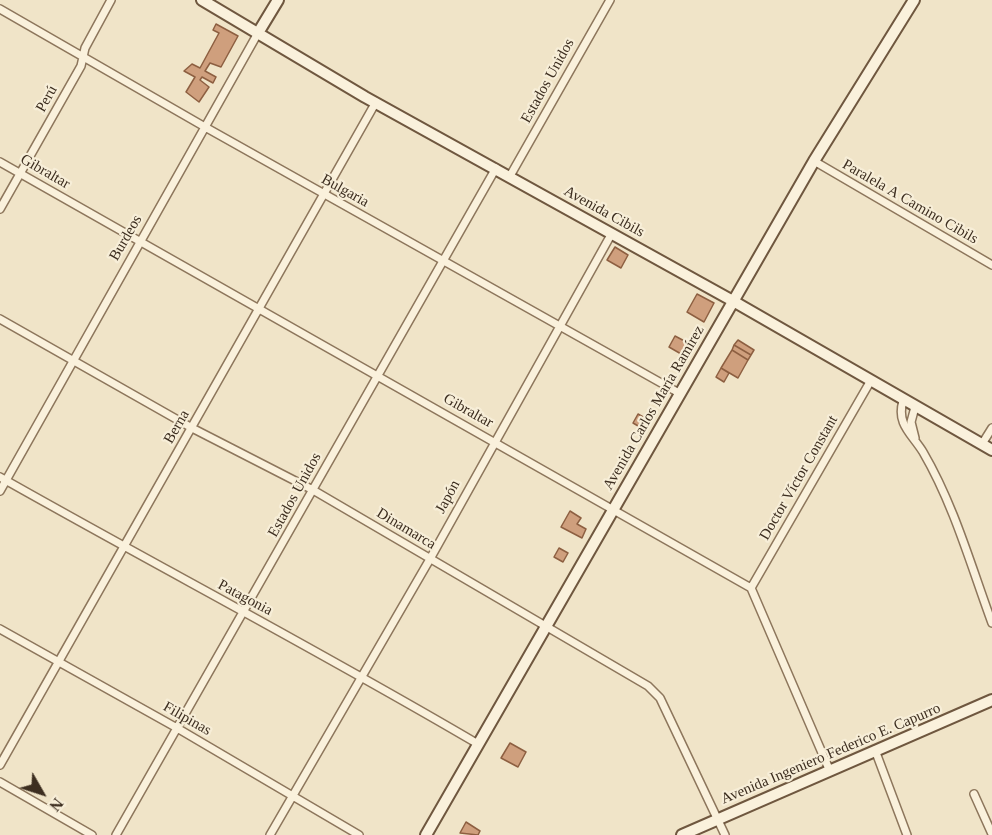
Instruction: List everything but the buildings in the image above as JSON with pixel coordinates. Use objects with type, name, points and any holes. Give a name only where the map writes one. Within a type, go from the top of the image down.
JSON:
[{"type":"street","name":"Perú","points":[[0,209],[83,57],[111,0]]},
{"type":"street","name":"Avenida Cibils","points":[[202,0],[375,102],[733,301],[903,401],[987,447]]},
{"type":"street","name":"Burdeos","points":[[0,491],[3,478],[279,0]]},
{"type":"street","name":"Estados Unidos","points":[[510,176],[610,0]]},
{"type":"street","name":"Avenida Carlos María Ramírez","points":[[426,835],[814,161],[914,0]]},
{"type":"street","name":"Bulgaria","points":[[0,9],[205,127],[680,393]]},
{"type":"street","name":"Berna","points":[[0,765],[375,102]]},
{"type":"street","name":"Paralela A Camino Cibils","points":[[814,161],[992,265]]},
{"type":"street","name":"Gibraltar","points":[[0,162],[751,588]]},
{"type":"street","name":"Estados Unidos","points":[[116,835],[496,168]]},
{"type":"street","name":"Japón","points":[[270,835],[430,559],[612,233]]},
{"type":"street","name":"Dinamarca","points":[[0,319],[192,428],[313,490],[547,625],[655,692],[725,835]]},
{"type":"street","name":"Doctor Víctor Constant","points":[[751,588],[870,382]]},
{"type":"street","points":[[903,401],[899,417],[904,427],[915,438]]},
{"type":"street","points":[[915,407],[910,422],[915,438],[938,481],[992,622]]},
{"type":"street","points":[[987,447],[992,429]]},
{"type":"street","name":"Patagonia","points":[[3,478],[244,613],[362,675],[478,744]]},
{"type":"street","points":[[751,588],[829,769]]},
{"type":"street","name":"Filipinas","points":[[0,629],[177,728],[359,835]]},
{"type":"street","name":"Avenida Ingeniero Federico E. Capurro","points":[[682,835],[829,769],[992,700]]},
{"type":"street","points":[[875,750],[907,835]]},
{"type":"street","points":[[0,782],[92,835]]},
{"type":"street","points":[[974,794],[992,834]]}]
